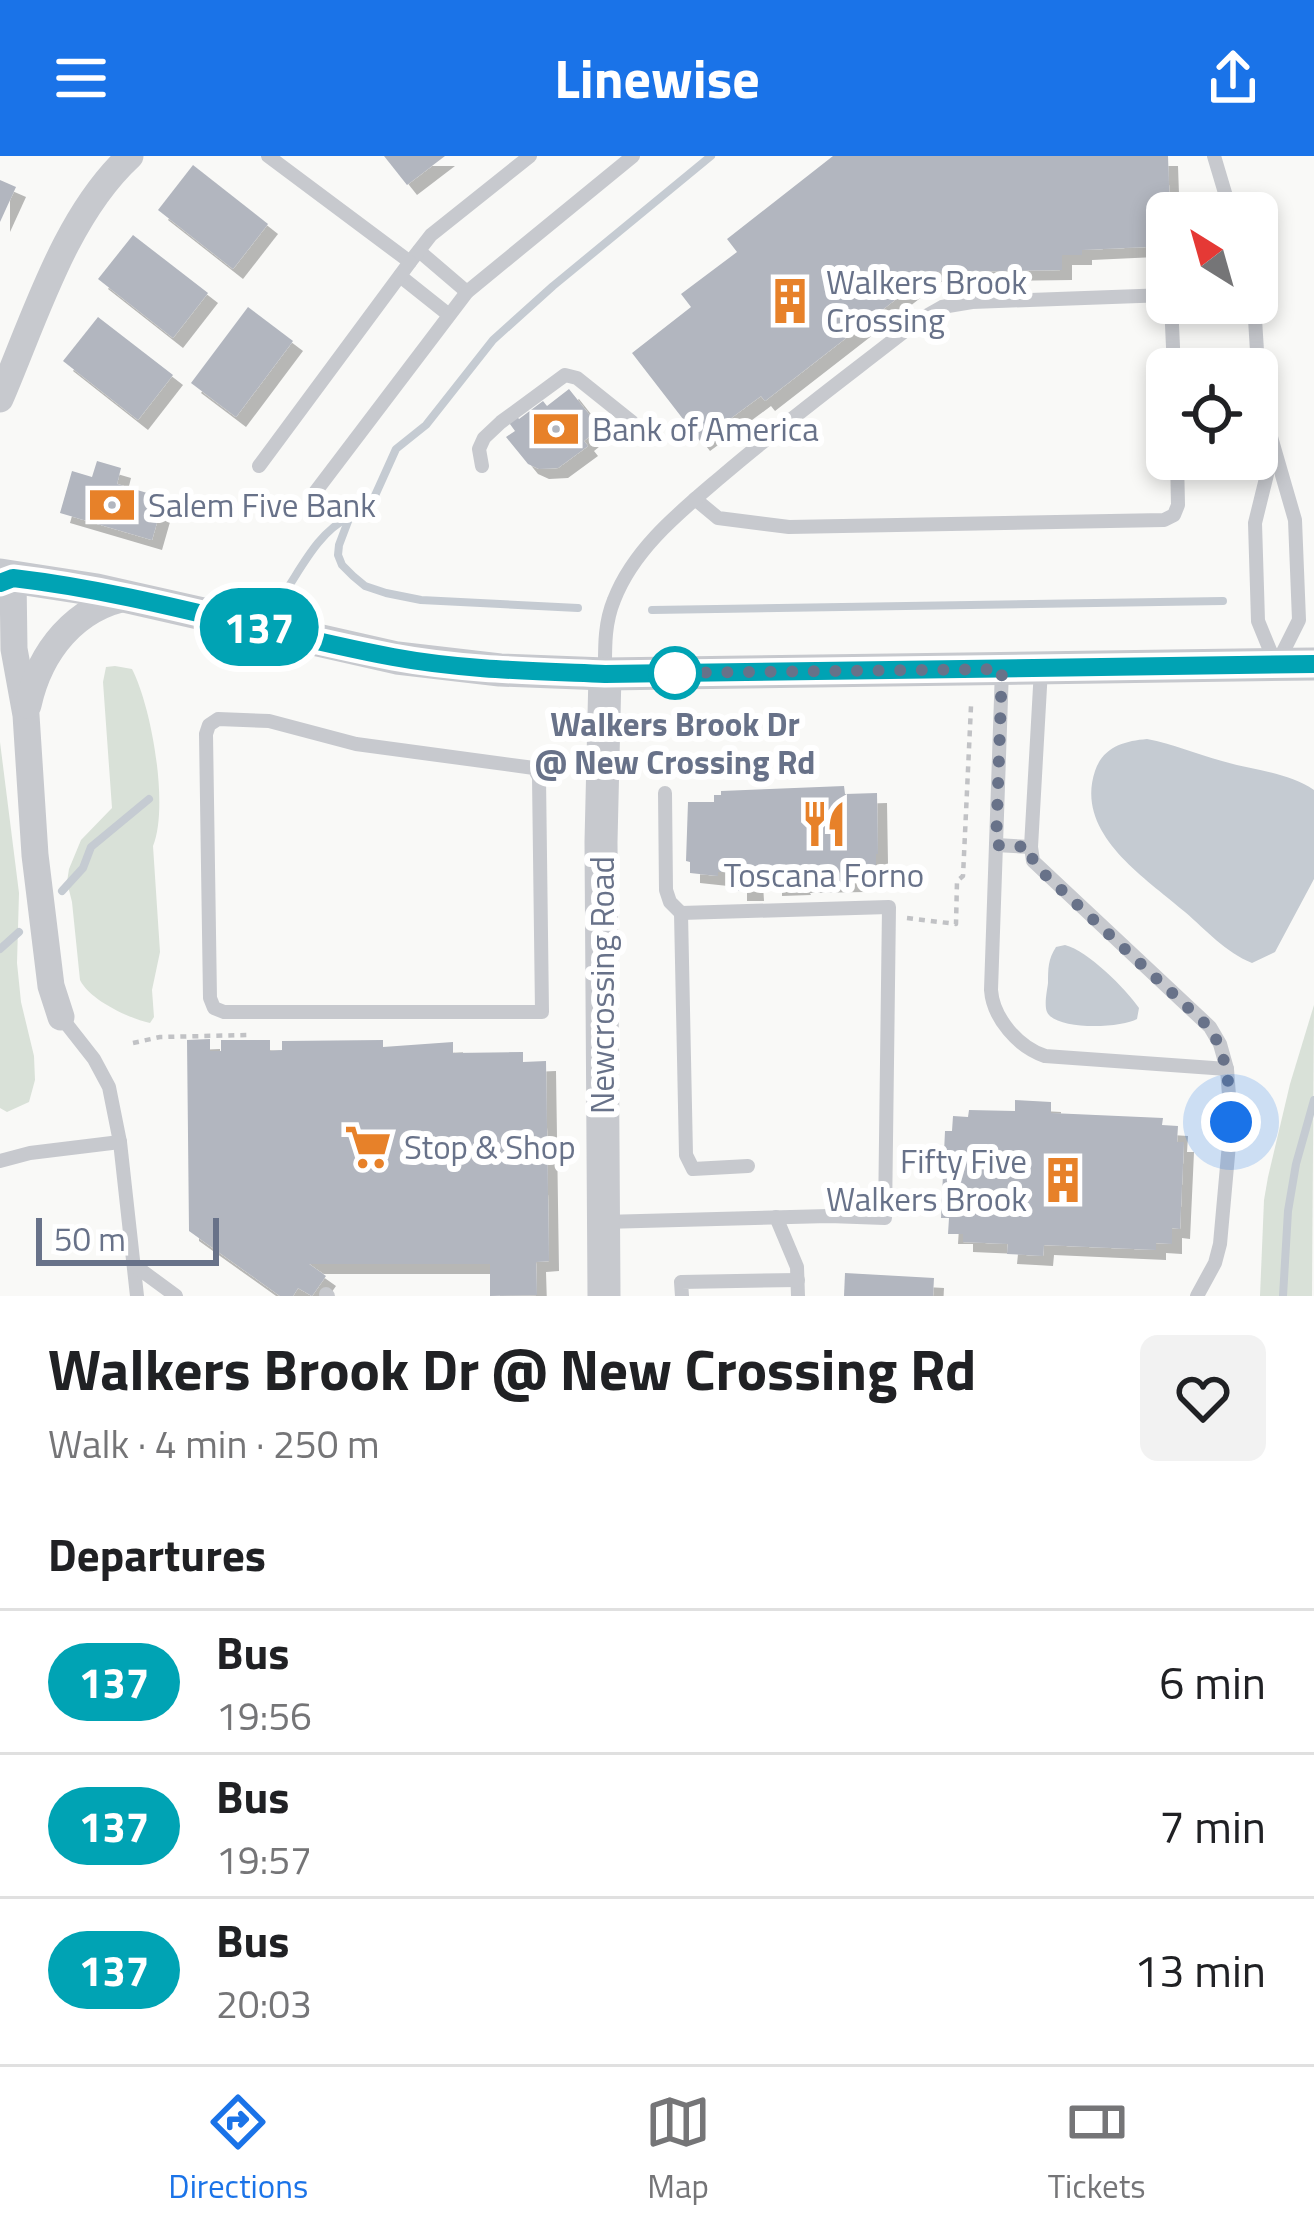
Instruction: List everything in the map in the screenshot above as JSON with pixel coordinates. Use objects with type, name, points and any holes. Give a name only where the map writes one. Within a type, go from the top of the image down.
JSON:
[{"type":"street","points":[[0,399],[74,228],[94,194],[130,156]]},
{"type":"street","points":[[61,1017],[51,986],[35,855],[26,715],[4,579],[130,597],[397,658],[500,670],[605,674],[1314,664]]},
{"type":"street","points":[[26,715],[41,666],[64,632],[85,613],[130,597]]},
{"type":"street","name":"Newcrossing Road","points":[[604,1296],[601,842],[605,674]]},
{"type":"lane","points":[[268,156],[466,292]]},
{"type":"lane","points":[[260,466],[431,235],[530,156]]},
{"type":"lane","points":[[313,495],[466,292],[633,156]]},
{"type":"lane","points":[[1214,156],[1225,192]]},
{"type":"lane","points":[[400,276],[449,315]]},
{"type":"lane","points":[[605,674],[606,629],[614,600],[638,557],[670,519],[767,437],[930,313],[972,302],[1146,296]]},
{"type":"lane","points":[[482,466],[478,449],[487,435],[565,375],[577,378],[632,422]]},
{"type":"lane","points":[[1276,664],[1299,620],[1295,520],[1278,466]]},
{"type":"lane","points":[[695,499],[718,518],[789,527],[1164,520],[1178,511],[1177,480]]},
{"type":"lane","points":[[1266,480],[1255,523],[1258,621],[1276,664]]},
{"type":"lane","points":[[1041,668],[1033,861],[1213,1031],[1227,1069],[1231,1122],[1220,1244],[1197,1296]]},
{"type":"lane","points":[[1002,669],[992,1001],[998,1016],[1020,1042],[1051,1057],[1227,1069]]},
{"type":"lane","points":[[218,719],[269,721],[356,744],[529,765],[538,772],[542,1012],[224,1012],[214,1008],[210,998],[206,731],[218,719]]},
{"type":"lane","points":[[664,793],[666,890],[681,913],[686,1156],[693,1169],[748,1166]]},
{"type":"lane","points":[[996,845],[1030,847]]},
{"type":"lane","points":[[604,1222],[885,1218],[890,907],[681,913]]},
{"type":"lane","points":[[61,1017],[102,1069],[110,1087],[137,1296]]},
{"type":"lane","points":[[0,1160],[120,1142]]},
{"type":"lane","points":[[682,1296],[682,1282],[798,1288],[791,1247],[776,1217]]},
{"type":"lane","points":[[134,1265],[176,1296]]},
{"type":"path","points":[[890,918],[956,924],[957,880],[963,876],[971,706]]},
{"type":"path","points":[[133,1043],[160,1036],[248,1035]]},
{"type":"shaded area","points":[[106,667],[132,669],[139,686],[159,783],[153,846],[160,952],[150,1023],[110,1007],[80,980],[67,882],[81,840],[112,808],[103,682]]},
{"type":"shaded area","points":[[1147,739],[1281,775],[1314,790],[1314,879],[1275,952],[1252,963],[1233,953],[1134,869],[1104,834],[1091,794],[1095,771],[1115,747]]},
{"type":"shaded area","points":[[0,742],[19,893],[21,1002],[35,1080],[29,1102],[7,1112],[0,1108]]},
{"type":"shaded area","points":[[1065,945],[1115,981],[1139,1008],[1137,1019],[1090,1026],[1063,1022],[1047,1012],[1051,956],[1056,947]]},
{"type":"shaded area","points":[[1314,1005],[1312,1296],[1260,1296],[1268,1177]]},
{"type":"building","points":[[384,156],[445,156],[407,185]]},
{"type":"building","name":"Walkers Brook Crossing","points":[[833,156],[1168,156],[1169,192],[1146,192],[1146,247],[1062,255],[1062,270],[931,272],[765,401],[761,396],[700,441],[632,353],[691,307],[681,294],[737,252],[727,239]]},
{"type":"building","points":[[193,165],[268,224],[233,269],[158,210]]},
{"type":"building","points":[[0,180],[16,187],[0,222]]},
{"type":"building","points":[[133,235],[208,293],[173,338],[98,279]]},
{"type":"building","points":[[248,307],[293,341],[236,417],[191,383]]},
{"type":"building","points":[[98,317],[173,375],[138,420],[63,361]]},
{"type":"building","name":"Bank of America","points":[[569,389],[600,428],[584,441],[588,446],[558,468],[528,464],[506,437],[515,431],[507,420],[515,414],[519,419],[543,401],[547,406]]},
{"type":"building","name":"Salem Five Bank","points":[[97,461],[121,468],[117,484],[164,498],[152,540],[60,513],[72,471],[92,477]]},
{"type":"building","points":[[844,786],[845,794],[877,793],[876,871],[855,872],[855,882],[772,886],[772,875],[753,875],[754,891],[737,891],[737,872],[690,873],[686,861],[688,802],[714,802],[714,795],[721,791]]},
{"type":"building","name":"Stop & Shop","points":[[210,1039],[210,1051],[221,1051],[221,1040],[270,1040],[270,1051],[282,1050],[282,1041],[383,1040],[383,1047],[453,1042],[453,1053],[523,1052],[523,1062],[546,1061],[549,1261],[536,1262],[537,1295],[490,1296],[490,1264],[309,1264],[326,1276],[312,1296],[298,1288],[293,1296],[280,1296],[189,1231],[187,1040]]},
{"type":"building","name":"Fifty Five Walkers Brook","points":[[1015,1100],[1051,1102],[1051,1113],[1163,1118],[1162,1125],[1178,1126],[1177,1142],[1184,1142],[1180,1229],[1172,1228],[1172,1244],[1156,1243],[1156,1250],[1044,1245],[1043,1256],[1007,1254],[1008,1244],[963,1242],[963,1234],[948,1234],[949,1218],[941,1218],[945,1131],[952,1131],[953,1116],[968,1117],[969,1110],[1015,1111]]},
{"type":"building","points":[[845,1273],[934,1278],[933,1296],[844,1296]]},
{"type":"waterway","points":[[578,608],[421,600],[386,593],[365,586],[342,565],[339,545],[350,516],[373,500],[396,449],[426,425],[493,340],[711,156]]},
{"type":"waterway","points":[[285,592],[320,540],[349,517]]},
{"type":"waterway","points":[[652,610],[1223,601]]},
{"type":"waterway","points":[[62,891],[83,868],[91,847],[149,799]]},
{"type":"waterway","points":[[0,949],[19,932]]},
{"type":"waterway","points":[[1283,1296],[1288,1211],[1314,1100]]},
{"type":"bus line","name":"137","points":[[0,583],[13,578],[98,590],[397,658],[500,670],[605,674],[1314,664]]},
{"type":"place","name":"Walkers Brook Crossing","points":[[790,301]]},
{"type":"place","name":"Bank of America","points":[[556,429]]},
{"type":"place","name":"Salem Five Bank","points":[[112,505]]},
{"type":"place","name":"Walkers Brook Dr @ New Crossing Rd","points":[[675,673]]},
{"type":"place","name":"Toscana Forno","points":[[824,824]]},
{"type":"place","name":"Stop & Shop","points":[[368,1147]]},
{"type":"place","name":"Fifty Five Walkers Brook","points":[[1063,1180]]},
{"type":"route","points":[[675,673],[658,673],[1002,669],[996,845],[1030,847],[1040,870],[1213,1031],[1227,1069],[1231,1122]]}]
